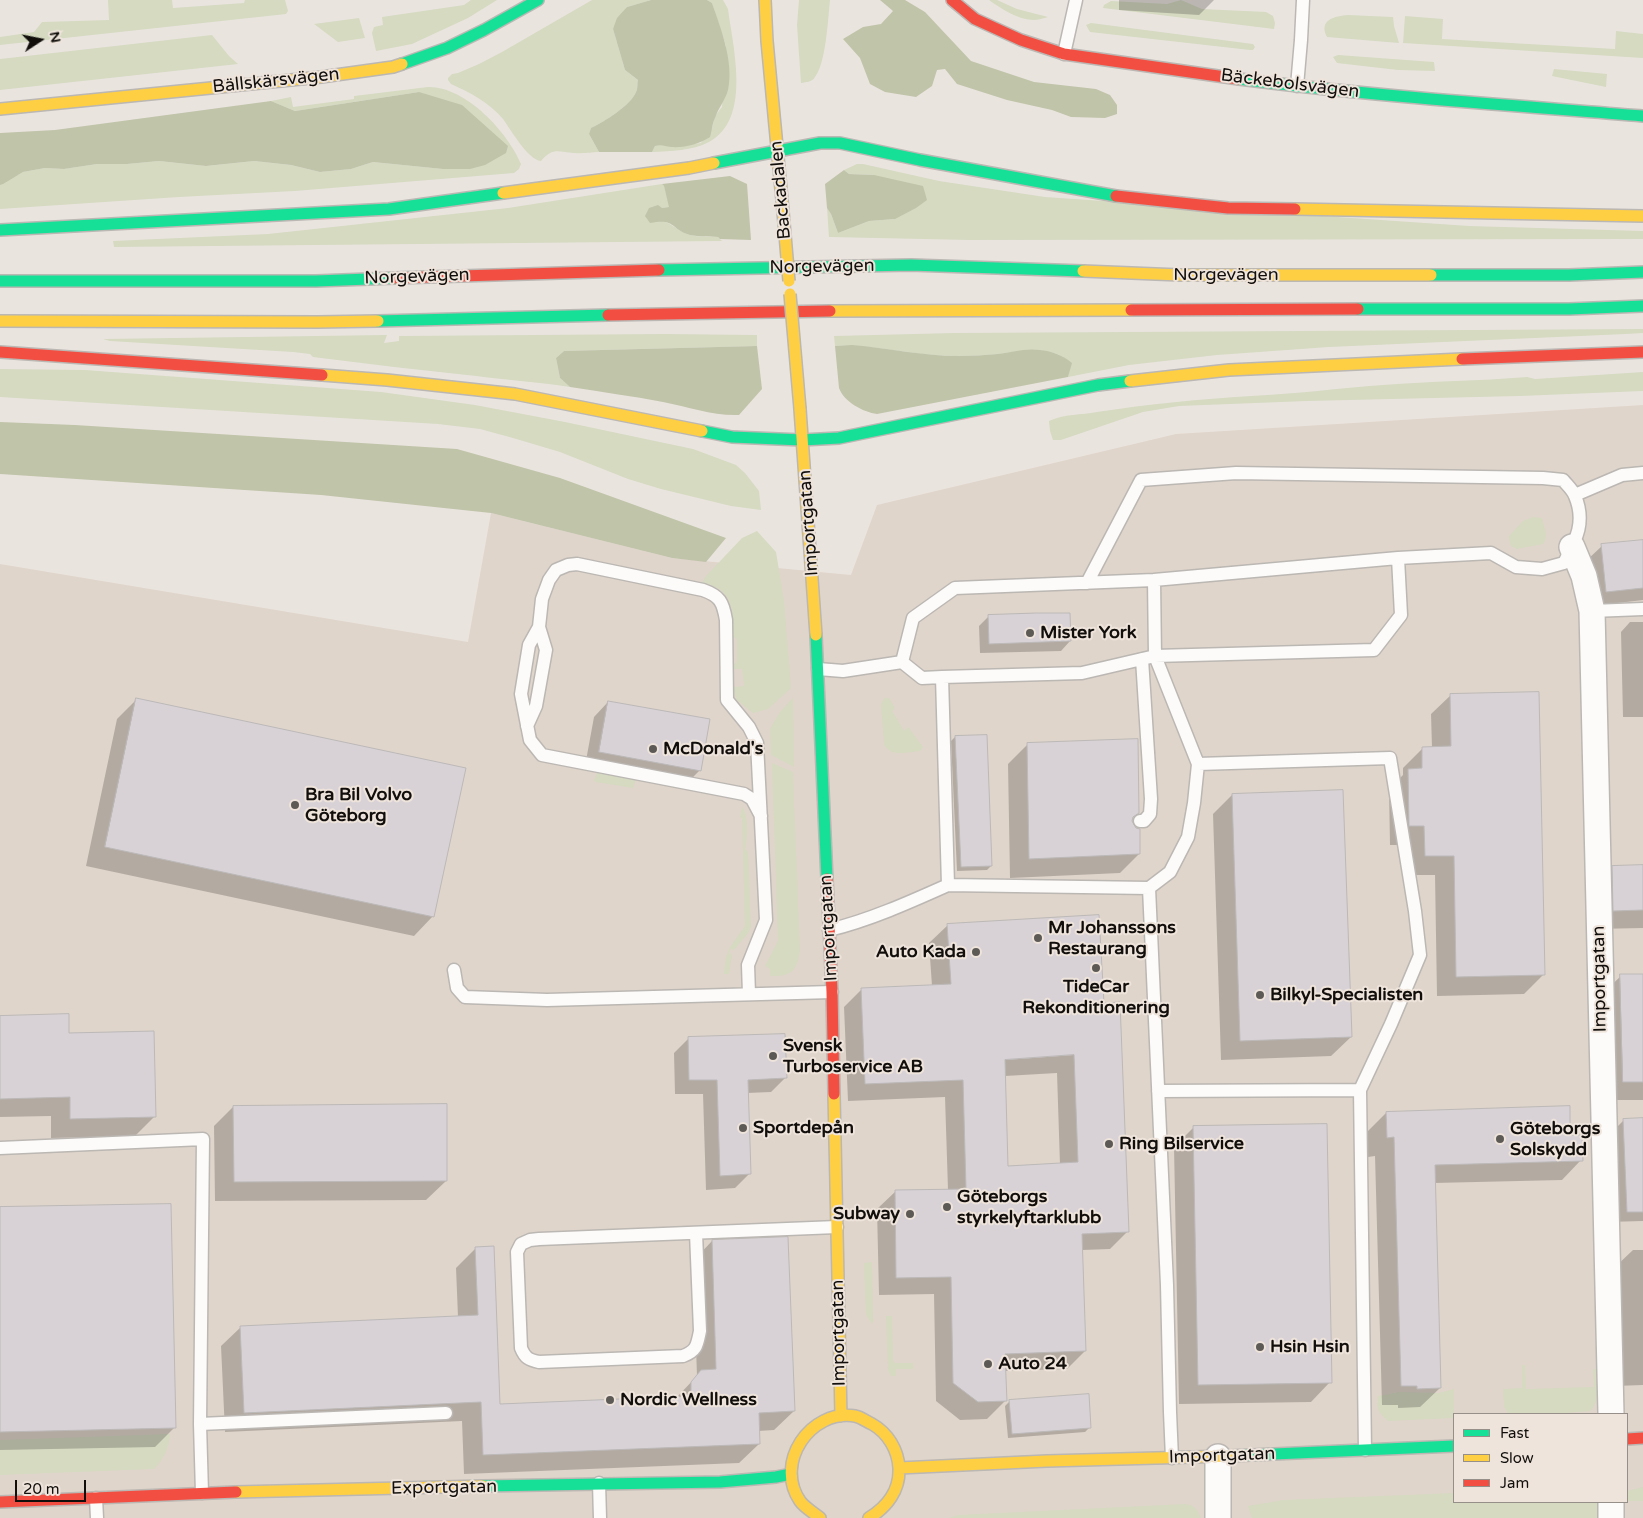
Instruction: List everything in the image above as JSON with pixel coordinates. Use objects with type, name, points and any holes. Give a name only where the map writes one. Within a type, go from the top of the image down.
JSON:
[{"type":"main road","name":"Bällskärsvägen","points":[[0,109],[393,67],[447,48],[538,0]]},
{"type":"main road","name":"Backadalen","points":[[765,0],[802,440]]},
{"type":"main road","name":"Bäckebolsvägen","points":[[952,0],[975,19],[1021,40],[1064,54],[1297,86],[1643,116]]},
{"type":"main road","points":[[0,230],[389,209],[689,168],[820,142],[840,143],[920,160],[1111,195],[1228,208],[1643,216]]},
{"type":"main road","name":"Norgevägen","points":[[0,281],[316,281],[682,269],[911,265],[1180,276],[1569,275],[1643,272]]},
{"type":"main road","name":"Norgevägen","points":[[0,321],[317,322],[784,312],[1559,309],[1643,306]]},
{"type":"main road","points":[[0,352],[387,380],[515,394],[732,437],[802,440],[839,438],[1098,385],[1229,370],[1643,352]]},
{"type":"main road","name":"Importgatan","points":[[802,440],[818,669],[832,992],[841,1416]]},
{"type":"main road","points":[[820,1518],[811,1512],[799,1499],[795,1491],[791,1466],[795,1449],[810,1428],[825,1420],[850,1416],[866,1420],[881,1430],[896,1451],[899,1468],[897,1484],[890,1499],[880,1511],[869,1518]]},
{"type":"main road","points":[[1628,1439],[1643,1438]]},
{"type":"main road","name":"Importgatan","points":[[899,1468],[1047,1461],[1218,1457],[1453,1446]]},
{"type":"main road","name":"Exportgatan","points":[[0,1502],[202,1493],[599,1483],[720,1482],[791,1474]]},
{"type":"street","name":"Importgatan","points":[[1572,547],[1584,576],[1592,610],[1611,1413]]},
{"type":"street","points":[[1218,1457],[1218,1518]]},
{"type":"street","points":[[1612,1503],[1612,1518]]},
{"type":"lane","points":[[1064,54],[1076,0]]},
{"type":"lane","points":[[1297,86],[1302,0]]},
{"type":"lane","points":[[902,662],[913,618],[955,588],[1087,583],[1154,580],[1398,558],[1491,553],[1516,567],[1542,569],[1564,563],[1578,536],[1580,518],[1575,495],[1563,480],[1543,478],[1236,473],[1141,480],[1087,583]]},
{"type":"lane","points":[[1575,495],[1622,476],[1643,473]]},
{"type":"lane","points":[[818,669],[843,671],[902,662],[922,678],[1082,673],[1155,656],[1374,650],[1401,615],[1398,558]]},
{"type":"lane","points":[[749,994],[748,965],[766,920],[761,816],[757,743],[749,727],[727,700],[727,646],[724,610],[720,599],[714,594],[703,590],[577,564],[568,565],[556,570],[549,580],[542,599],[538,627],[546,650],[536,706],[527,726],[530,740],[542,755],[744,794],[752,799],[761,816]]},
{"type":"lane","points":[[829,930],[850,925],[948,886],[1149,888],[1170,872],[1188,837],[1198,764],[1155,656],[1154,580]]},
{"type":"lane","points":[[1592,610],[1643,609]]},
{"type":"lane","points":[[1140,821],[1144,821],[1150,814],[1151,799],[1142,659]]},
{"type":"lane","points":[[942,677],[948,886]]},
{"type":"lane","points":[[1198,764],[1390,758],[1415,912],[1420,955],[1391,1024],[1360,1090],[1365,1450]]},
{"type":"lane","points":[[1149,888],[1167,1285],[1172,1458]]},
{"type":"lane","points":[[454,970],[456,988],[465,997],[548,1000],[832,992]]},
{"type":"lane","points":[[1158,1091],[1360,1090]]},
{"type":"lane","points":[[0,1148],[202,1139],[200,1424],[202,1493]]},
{"type":"lane","points":[[696,1233],[700,1331],[697,1345],[692,1352],[683,1356],[539,1362],[528,1359],[524,1354],[521,1348],[517,1252],[521,1244],[530,1240],[837,1227]]},
{"type":"lane","points":[[200,1424],[446,1413]]},
{"type":"lane","points":[[599,1483],[600,1518]]},
{"type":"lane","points":[[96,1498],[97,1518]]},
{"type":"shaded area","points":[[1643,405],[1643,1518],[0,1518],[0,564],[468,642],[491,513],[672,558],[851,575],[877,505],[1176,434]]},
{"type":"green space","points":[[108,0],[172,0],[173,8],[244,3],[245,0],[285,0],[288,11],[286,14],[0,45],[0,37],[34,32],[42,22],[109,20]]},
{"type":"green space","points":[[471,0],[497,0],[468,18],[412,44],[376,51],[372,33],[374,27],[383,25],[382,17],[464,5]]},
{"type":"green space","points":[[592,0],[651,0],[627,7],[613,29],[625,70],[638,80],[637,91],[623,108],[591,128],[589,134],[599,152],[577,153],[556,151],[541,161],[531,156],[525,150],[498,113],[479,99],[451,84],[448,78],[452,74],[479,64],[502,52]]},
{"type":"green space","points":[[651,0],[707,0],[712,3],[728,57],[729,79],[727,94],[716,114],[710,137],[701,142],[681,147],[657,145],[652,152],[599,152],[589,134],[591,128],[623,108],[637,91],[638,80],[625,70],[613,29],[617,18],[627,7]]},
{"type":"green space","points":[[707,0],[723,0],[728,9],[736,62],[735,100],[731,117],[722,131],[709,142],[681,150],[652,152],[655,146],[662,144],[673,147],[701,143],[712,128],[715,116],[722,107],[726,46],[712,3]]},
{"type":"green space","points":[[799,0],[830,0],[822,62],[812,80],[801,83],[797,25]]},
{"type":"green space","points":[[880,0],[905,0],[925,12],[971,61],[1034,82],[1096,89],[1110,95],[1117,105],[1117,114],[1105,118],[1071,117],[957,84],[945,69],[937,70],[932,86],[916,97],[885,92],[870,84],[860,58],[843,39],[863,27],[881,24],[893,11]]},
{"type":"green space","points":[[989,0],[997,0],[1017,9],[1048,17],[1033,20],[1021,18]]},
{"type":"green space","points":[[1181,0],[1202,9],[1266,12],[1273,16],[1274,29],[1103,8],[1104,5],[1111,1],[1167,4]]},
{"type":"green space","points":[[1338,16],[1393,17],[1399,43],[1327,37],[1325,31],[1326,23]]},
{"type":"green space","points":[[1405,16],[1443,19],[1442,39],[1615,49],[1616,31],[1643,34],[1643,58],[1403,43]]},
{"type":"green space","points":[[359,18],[365,38],[338,42],[314,24]]},
{"type":"green space","points":[[1091,23],[1253,44],[1255,47],[1253,50],[1250,50],[1090,32],[1086,25]]},
{"type":"green space","points":[[212,35],[238,64],[0,90],[0,59]]},
{"type":"green space","points":[[1338,55],[1434,62],[1435,71],[1398,70],[1337,63],[1333,57]]},
{"type":"green space","points":[[1554,69],[1607,74],[1606,87],[1552,76]]},
{"type":"green space","points":[[428,87],[456,94],[484,113],[496,125],[515,151],[521,164],[519,169],[514,173],[295,191],[0,209],[0,177],[18,175],[23,172],[45,168],[64,169],[97,164],[159,161],[206,166],[254,161],[291,165],[320,172],[351,169],[373,162],[443,169],[419,92],[295,111],[271,101],[291,97],[293,107],[354,99],[354,96]]},
{"type":"green space","points":[[419,92],[462,105],[508,146],[506,153],[485,165],[470,169],[443,169],[373,162],[351,169],[320,172],[291,165],[254,161],[206,166],[159,161],[97,164],[64,169],[45,168],[23,172],[0,185],[0,133],[55,130],[271,101],[295,111]]},
{"type":"green space","points":[[857,164],[939,181],[1045,197],[1469,226],[1643,231],[1643,239],[970,240],[829,237],[827,208],[838,233],[869,221],[895,219],[874,175],[849,174],[844,170]]},
{"type":"green space","points":[[844,170],[849,174],[874,175],[923,186],[927,200],[895,219],[869,221],[838,233],[827,208],[825,184]]},
{"type":"green space","points":[[730,176],[747,184],[751,240],[720,239],[718,237],[690,235],[669,223],[650,223],[645,216],[649,208],[658,205],[662,208],[669,207],[662,184]]},
{"type":"green space","points":[[662,184],[670,207],[662,208],[664,221],[689,235],[718,237],[722,241],[114,247],[113,241],[268,234],[508,208]]},
{"type":"green space","points":[[1643,329],[1643,333],[1329,347],[1217,355],[1129,365],[1068,377],[1071,363],[1055,353],[1046,351],[1036,350],[965,356],[929,355],[866,347],[835,346],[834,336],[954,333]]},
{"type":"green space","points":[[387,335],[384,343],[399,341],[399,336],[757,335],[757,346],[564,351],[556,358],[560,378],[570,387],[333,360],[293,352],[110,341],[103,339]]},
{"type":"green space","points":[[852,345],[932,355],[959,356],[998,354],[1019,350],[1048,351],[1072,363],[1068,377],[877,414],[855,406],[845,398],[839,388],[835,346]]},
{"type":"green space","points":[[757,346],[762,389],[739,415],[710,413],[673,404],[570,387],[560,378],[556,358],[564,351]]},
{"type":"green space","points":[[0,369],[85,370],[381,392],[475,405],[693,449],[736,465],[745,473],[759,491],[761,510],[731,506],[661,489],[628,479],[560,452],[480,429],[438,424],[0,397]]},
{"type":"green space","points":[[1643,372],[1643,391],[1179,406],[1143,412],[1061,440],[1053,440],[1049,421],[1073,415],[1155,404],[1367,386],[1527,377],[1535,379]]},
{"type":"green space","points":[[0,422],[457,449],[560,478],[726,538],[706,562],[672,558],[491,513],[321,495],[0,474]]},
{"type":"green space","points":[[1533,517],[1542,518],[1546,535],[1543,544],[1517,549],[1511,546],[1509,536],[1523,521]]},
{"type":"green space","points":[[757,531],[776,552],[784,600],[791,688],[768,709],[753,713],[736,699],[733,687],[744,686],[742,669],[733,669],[733,665],[737,662],[737,639],[733,637],[730,602],[721,590],[702,583],[706,576],[742,538]]},
{"type":"green space","points":[[793,698],[794,767],[771,755],[770,729],[780,712]]},
{"type":"green space","points":[[885,698],[889,698],[895,708],[892,711],[904,731],[908,727],[923,747],[920,751],[895,753],[884,744],[881,705]]},
{"type":"green space","points":[[772,763],[793,772],[800,951],[795,968],[788,974],[777,976],[770,976],[770,969],[765,966],[778,941]]},
{"type":"green space","points":[[598,771],[637,777],[633,788],[595,782]]},
{"type":"green space","points":[[742,807],[747,821],[745,849],[748,852],[751,927],[734,950],[731,949],[729,953],[732,955],[729,974],[724,974],[726,957],[730,947],[745,926],[742,818],[740,817]]},
{"type":"green space","points":[[872,1262],[872,1324],[866,1315],[864,1263]]},
{"type":"green space","points":[[886,1316],[892,1316],[893,1361],[895,1363],[913,1363],[913,1369],[896,1369],[896,1376],[891,1376],[888,1370]]},
{"type":"green space","points":[[1522,1365],[1525,1365],[1526,1389],[1594,1387],[1593,1369],[1597,1369],[1598,1392],[1596,1402],[1590,1411],[1508,1413],[1504,1406],[1503,1389],[1522,1388]]},
{"type":"green space","points":[[1454,1389],[1453,1418],[1388,1421],[1378,1407],[1378,1396],[1399,1392],[1439,1393]]},
{"type":"green space","points":[[170,1434],[165,1453],[154,1469],[0,1475],[0,1440]]},
{"type":"green space","points":[[1643,1487],[1643,1501],[1628,1501],[1628,1491]]},
{"type":"green space","points":[[1453,1493],[1453,1503],[1597,1503],[1597,1518],[1252,1518],[1248,1506],[1283,1500]]},
{"type":"green space","points":[[1185,1504],[1195,1508],[1201,1518],[948,1518],[958,1515]]},
{"type":"building","points":[[1643,540],[1643,588],[1606,592],[1601,544]]},
{"type":"building","name":"Mister York","points":[[1070,613],[1071,641],[989,644],[988,615]]},
{"type":"building","points":[[1539,692],[1545,975],[1456,977],[1454,856],[1425,856],[1424,826],[1409,826],[1408,769],[1422,768],[1422,747],[1451,746],[1450,694]]},
{"type":"building","points":[[136,698],[466,768],[434,917],[105,847]]},
{"type":"building","points":[[608,701],[710,719],[701,771],[599,752]]},
{"type":"building","points":[[987,735],[992,866],[961,867],[955,736]]},
{"type":"building","points":[[1138,739],[1139,813],[1133,817],[1132,821],[1136,828],[1140,829],[1140,854],[1029,859],[1027,743]]},
{"type":"building","points":[[1343,790],[1352,1037],[1240,1041],[1232,794]]},
{"type":"building","points":[[1643,865],[1643,910],[1613,911],[1612,866]]},
{"type":"building","points":[[1099,915],[1104,1003],[1120,1002],[1129,1232],[1082,1234],[1086,1351],[1005,1354],[1007,1401],[978,1402],[953,1383],[951,1277],[896,1278],[895,1190],[966,1189],[963,1080],[865,1084],[861,988],[951,984],[947,924]],"holes":[[[1074,1055],[1078,1162],[1008,1166],[1005,1060]]]},
{"type":"building","points":[[1620,974],[1643,974],[1643,1082],[1623,1082]]},
{"type":"building","points":[[69,1014],[69,1033],[154,1031],[156,1117],[70,1119],[70,1097],[0,1099],[0,1016]]},
{"type":"building","points":[[785,1034],[787,1078],[748,1080],[751,1174],[720,1176],[717,1080],[689,1080],[688,1037]]},
{"type":"building","points":[[447,1104],[447,1181],[234,1182],[233,1106]]},
{"type":"building","points":[[1570,1106],[1570,1135],[1582,1135],[1583,1161],[1435,1165],[1441,1388],[1417,1389],[1417,1386],[1401,1386],[1394,1137],[1387,1138],[1386,1112]]},
{"type":"building","points":[[1643,1118],[1643,1212],[1627,1212],[1623,1119]]},
{"type":"building","points":[[1327,1124],[1332,1383],[1198,1385],[1193,1126]]},
{"type":"building","points":[[171,1204],[176,1428],[0,1432],[0,1207]]},
{"type":"building","points":[[788,1237],[795,1411],[759,1413],[760,1444],[483,1455],[481,1402],[244,1413],[240,1326],[478,1315],[475,1247],[494,1246],[500,1404],[691,1396],[691,1382],[701,1370],[716,1369],[712,1240]]},
{"type":"building","points":[[1089,1394],[1091,1428],[1012,1434],[1009,1400]]},
{"type":"traffic: fast","points":[[402,64],[447,48],[538,0]]},
{"type":"traffic: fast","points":[[1239,79],[1390,95],[1643,116]]},
{"type":"traffic: fast","points":[[714,163],[820,143],[840,143],[920,160],[1116,196]]},
{"type":"traffic: fast","points":[[0,230],[389,209],[503,193]]},
{"type":"traffic: fast","points":[[659,270],[911,265],[1083,271]]},
{"type":"traffic: fast","points":[[1431,275],[1569,275],[1643,272]]},
{"type":"traffic: fast","points":[[0,281],[316,281],[395,278]]},
{"type":"traffic: fast","points":[[1358,309],[1569,309],[1643,306]]},
{"type":"traffic: fast","points":[[378,321],[608,315]]},
{"type":"traffic: fast","points":[[702,431],[732,437],[802,440],[839,438],[1098,385],[1130,381]]},
{"type":"traffic: fast","points":[[816,635],[827,879]]},
{"type":"traffic: fast","points":[[1229,1456],[1453,1446]]},
{"type":"traffic: fast","points":[[483,1486],[720,1482],[791,1474]]},
{"type":"traffic: slow","points":[[765,0],[782,200]]},
{"type":"traffic: slow","points":[[0,109],[321,77],[393,67],[402,64]]},
{"type":"traffic: slow","points":[[503,193],[714,163]]},
{"type":"traffic: slow","points":[[782,200],[789,281]]},
{"type":"traffic: slow","points":[[1295,209],[1643,216]]},
{"type":"traffic: slow","points":[[1083,271],[1180,275],[1431,275]]},
{"type":"traffic: slow","points":[[790,294],[800,409]]},
{"type":"traffic: slow","points":[[830,311],[1131,310]]},
{"type":"traffic: slow","points":[[0,321],[378,321]]},
{"type":"traffic: slow","points":[[1130,381],[1229,370],[1462,359]]},
{"type":"traffic: slow","points":[[322,375],[515,394],[702,431]]},
{"type":"traffic: slow","points":[[800,409],[816,635]]},
{"type":"traffic: slow","points":[[834,1094],[841,1416]]},
{"type":"traffic: slow","points":[[820,1518],[800,1501],[793,1486],[791,1471],[794,1456],[801,1442],[811,1430],[824,1421],[839,1416],[859,1417],[878,1428],[887,1437],[897,1455],[899,1476],[895,1491],[887,1503],[869,1518]]},
{"type":"traffic: slow","points":[[899,1468],[1047,1461],[1229,1456]]},
{"type":"traffic: slow","points":[[236,1492],[483,1486]]},
{"type":"traffic: jam","points":[[952,0],[975,19],[1021,40],[1064,54],[1239,79]]},
{"type":"traffic: jam","points":[[1116,196],[1228,208],[1295,209]]},
{"type":"traffic: jam","points":[[395,278],[659,270]]},
{"type":"traffic: jam","points":[[1131,310],[1358,309]]},
{"type":"traffic: jam","points":[[608,315],[830,311]]},
{"type":"traffic: jam","points":[[0,352],[322,375]]},
{"type":"traffic: jam","points":[[1462,359],[1643,352]]},
{"type":"traffic: jam","points":[[827,879],[834,1094]]},
{"type":"traffic: jam","points":[[1628,1439],[1643,1438]]},
{"type":"traffic: jam","points":[[0,1502],[236,1492]]},
{"type":"place","name":"Mister York","points":[[1030,633]]},
{"type":"place","name":"McDonald's","points":[[653,749]]},
{"type":"place","name":"Bra Bil Volvo Göteborg","points":[[295,805]]},
{"type":"place","name":"Mr Johanssons Restaurang","points":[[1038,938]]},
{"type":"place","name":"Auto Kada","points":[[976,952]]},
{"type":"place","name":"TideCar Rekonditionering","points":[[1096,968]]},
{"type":"place","name":"Bilkyl-Specialisten","points":[[1260,995]]},
{"type":"place","name":"Svensk Turboservice AB","points":[[773,1056]]},
{"type":"place","name":"Sportdepån","points":[[743,1128]]},
{"type":"place","name":"Göteborgs Solskydd","points":[[1500,1139]]},
{"type":"place","name":"Ring Bilservice","points":[[1109,1144]]},
{"type":"place","name":"Göteborgs styrkelyftarklubb","points":[[947,1207]]},
{"type":"place","name":"Subway","points":[[910,1214]]},
{"type":"place","name":"Hsin Hsin","points":[[1260,1347]]},
{"type":"place","name":"Auto 24","points":[[988,1364]]},
{"type":"place","name":"Nordic Wellness","points":[[610,1400]]}]
